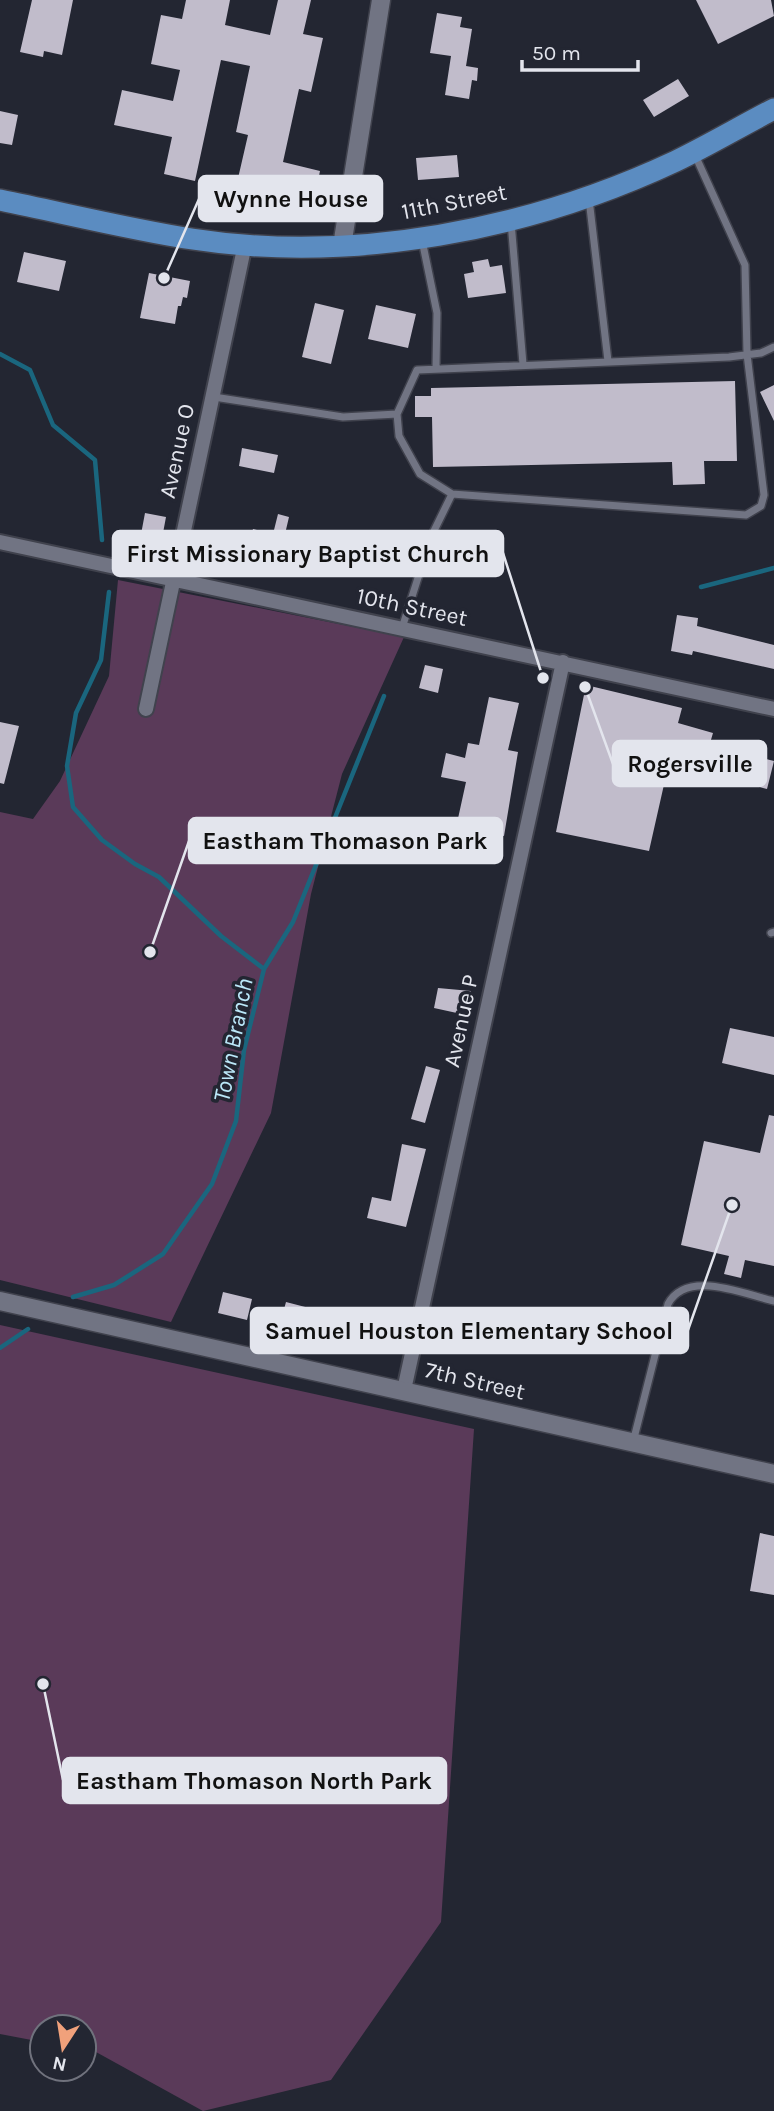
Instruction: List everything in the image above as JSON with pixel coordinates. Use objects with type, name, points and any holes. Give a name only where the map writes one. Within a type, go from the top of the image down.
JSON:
[{"type":"main road","name":"11th Street","points":[[0,200],[192,239],[245,244],[342,246],[422,236],[510,219],[589,196],[693,152],[774,109]]},
{"type":"street","points":[[342,246],[381,0]]},
{"type":"street","name":"Avenue O","points":[[146,709],[176,580],[245,244]]},
{"type":"street","name":"10th Street","points":[[0,542],[774,709]]},
{"type":"street","name":"Avenue P","points":[[404,1390],[563,662]]},
{"type":"street","name":"7th Street","points":[[0,1301],[774,1474]]},
{"type":"lane","points":[[693,152],[745,265],[747,354],[764,495],[761,506],[746,515],[452,494],[420,474],[399,436],[397,414],[417,370],[436,367],[730,357],[747,354],[761,353],[774,347]]},
{"type":"lane","points":[[589,196],[608,361]]},
{"type":"lane","points":[[510,219],[523,364]]},
{"type":"lane","points":[[422,236],[437,313],[436,367]]},
{"type":"lane","points":[[214,397],[344,417],[397,414]]},
{"type":"lane","points":[[402,628],[431,537],[452,494]]},
{"type":"lane","points":[[633,1442],[668,1304],[674,1294],[686,1287],[701,1285],[774,1301]]},
{"type":"shaded area","points":[[118,580],[404,637],[342,774],[311,894],[271,1113],[171,1322],[0,1280],[0,812],[33,819],[60,781],[109,676]]},
{"type":"shaded area","points":[[0,1325],[474,1429],[441,1922],[331,2080],[203,2111],[98,2053],[98,2013],[28,2013],[28,2039],[0,2034]]},
{"type":"building","points":[[32,0],[73,0],[62,55],[44,51],[43,57],[20,52]]},
{"type":"building","points":[[186,0],[230,0],[225,25],[270,35],[278,0],[311,0],[303,34],[323,38],[311,92],[299,89],[283,162],[320,171],[313,204],[236,187],[248,135],[236,132],[250,66],[221,60],[195,181],[164,174],[172,137],[114,125],[122,90],[173,101],[180,70],[151,64],[161,15],[182,19]]},
{"type":"building","points":[[696,0],[771,0],[774,16],[718,44]]},
{"type":"building","points":[[437,13],[462,17],[460,27],[472,29],[466,66],[478,68],[477,81],[472,80],[469,99],[445,95],[451,56],[430,53]]},
{"type":"building","points":[[678,79],[689,96],[654,117],[643,100]]},
{"type":"building","points":[[0,111],[18,115],[12,145],[0,143]]},
{"type":"building","points":[[457,155],[459,177],[418,180],[416,158]]},
{"type":"building","points":[[24,252],[66,261],[59,291],[17,282]]},
{"type":"building","points":[[488,259],[490,267],[502,265],[506,293],[468,298],[464,274],[474,272],[472,262]]},
{"type":"building","points":[[149,273],[190,281],[187,298],[183,297],[181,306],[178,306],[175,324],[140,318]]},
{"type":"building","points":[[315,303],[344,310],[331,364],[302,357]]},
{"type":"building","points":[[376,305],[416,314],[408,348],[368,339]]},
{"type":"building","points":[[735,381],[737,461],[704,461],[705,484],[673,485],[672,462],[433,467],[432,417],[415,417],[415,396],[431,396],[431,388]]},
{"type":"building","points":[[774,385],[774,421],[760,392]]},
{"type":"building","points":[[242,448],[278,455],[274,473],[239,466]]},
{"type":"building","points":[[145,513],[166,517],[160,549],[139,545]]},
{"type":"building","points":[[278,514],[289,517],[285,534],[313,539],[314,534],[337,538],[331,569],[279,562],[280,557],[238,547],[235,560],[217,556],[222,530],[251,536],[253,529],[273,534]]},
{"type":"building","points":[[677,615],[698,618],[697,626],[774,645],[774,669],[693,651],[692,655],[671,651]]},
{"type":"building","points":[[425,665],[443,669],[438,693],[419,688]]},
{"type":"building","points":[[586,685],[682,708],[678,723],[713,733],[703,767],[670,758],[649,851],[556,832]]},
{"type":"building","points":[[489,697],[519,703],[508,750],[518,752],[504,836],[494,834],[487,863],[450,855],[466,782],[441,777],[446,753],[465,758],[468,743],[479,745]]},
{"type":"building","points":[[0,722],[19,726],[4,784],[0,783]]},
{"type":"building","points":[[754,756],[774,761],[767,789],[748,784],[749,778],[739,776],[743,762],[752,764]]},
{"type":"building","points":[[438,988],[471,991],[466,1015],[434,1008]]},
{"type":"building","points":[[730,1028],[774,1037],[774,1075],[722,1063]]},
{"type":"building","points":[[426,1066],[440,1070],[425,1123],[411,1119]]},
{"type":"building","points":[[769,1115],[774,1116],[774,1266],[745,1260],[741,1278],[724,1274],[729,1256],[681,1245],[704,1141],[760,1153]]},
{"type":"building","points":[[402,1144],[426,1149],[406,1227],[367,1218],[372,1197],[391,1201]]},
{"type":"building","points":[[223,1292],[252,1299],[247,1320],[218,1313]]},
{"type":"building","points":[[286,1302],[313,1309],[307,1331],[280,1324]]},
{"type":"building","points":[[760,1533],[774,1536],[774,1595],[750,1591]]},
{"type":"waterway","points":[[0,354],[30,370],[53,425],[95,460],[102,540]]},
{"type":"waterway","name":"Town Branch","points":[[701,587],[774,568]]},
{"type":"waterway","points":[[109,592],[101,660],[76,713],[67,766],[73,807],[102,840],[135,864],[159,877],[221,936],[264,969]]},
{"type":"waterway","name":"Town Branch","points":[[73,1297],[114,1285],[163,1254],[212,1184],[236,1121],[244,1050],[264,969],[293,922],[384,696]]},
{"type":"waterway","name":"Town Branch","points":[[0,1348],[28,1329]]},
{"type":"place","name":"Wynne House","points":[[164,278]]},
{"type":"place","name":"First Missionary Baptist Church","points":[[543,678]]},
{"type":"place","name":"Rogersville","points":[[585,687]]},
{"type":"place","name":"Eastham Thomason Park","points":[[150,952]]},
{"type":"place","name":"Samuel Houston Elementary School","points":[[732,1205]]},
{"type":"place","name":"Eastham Thomason North Park","points":[[43,1684]]}]
